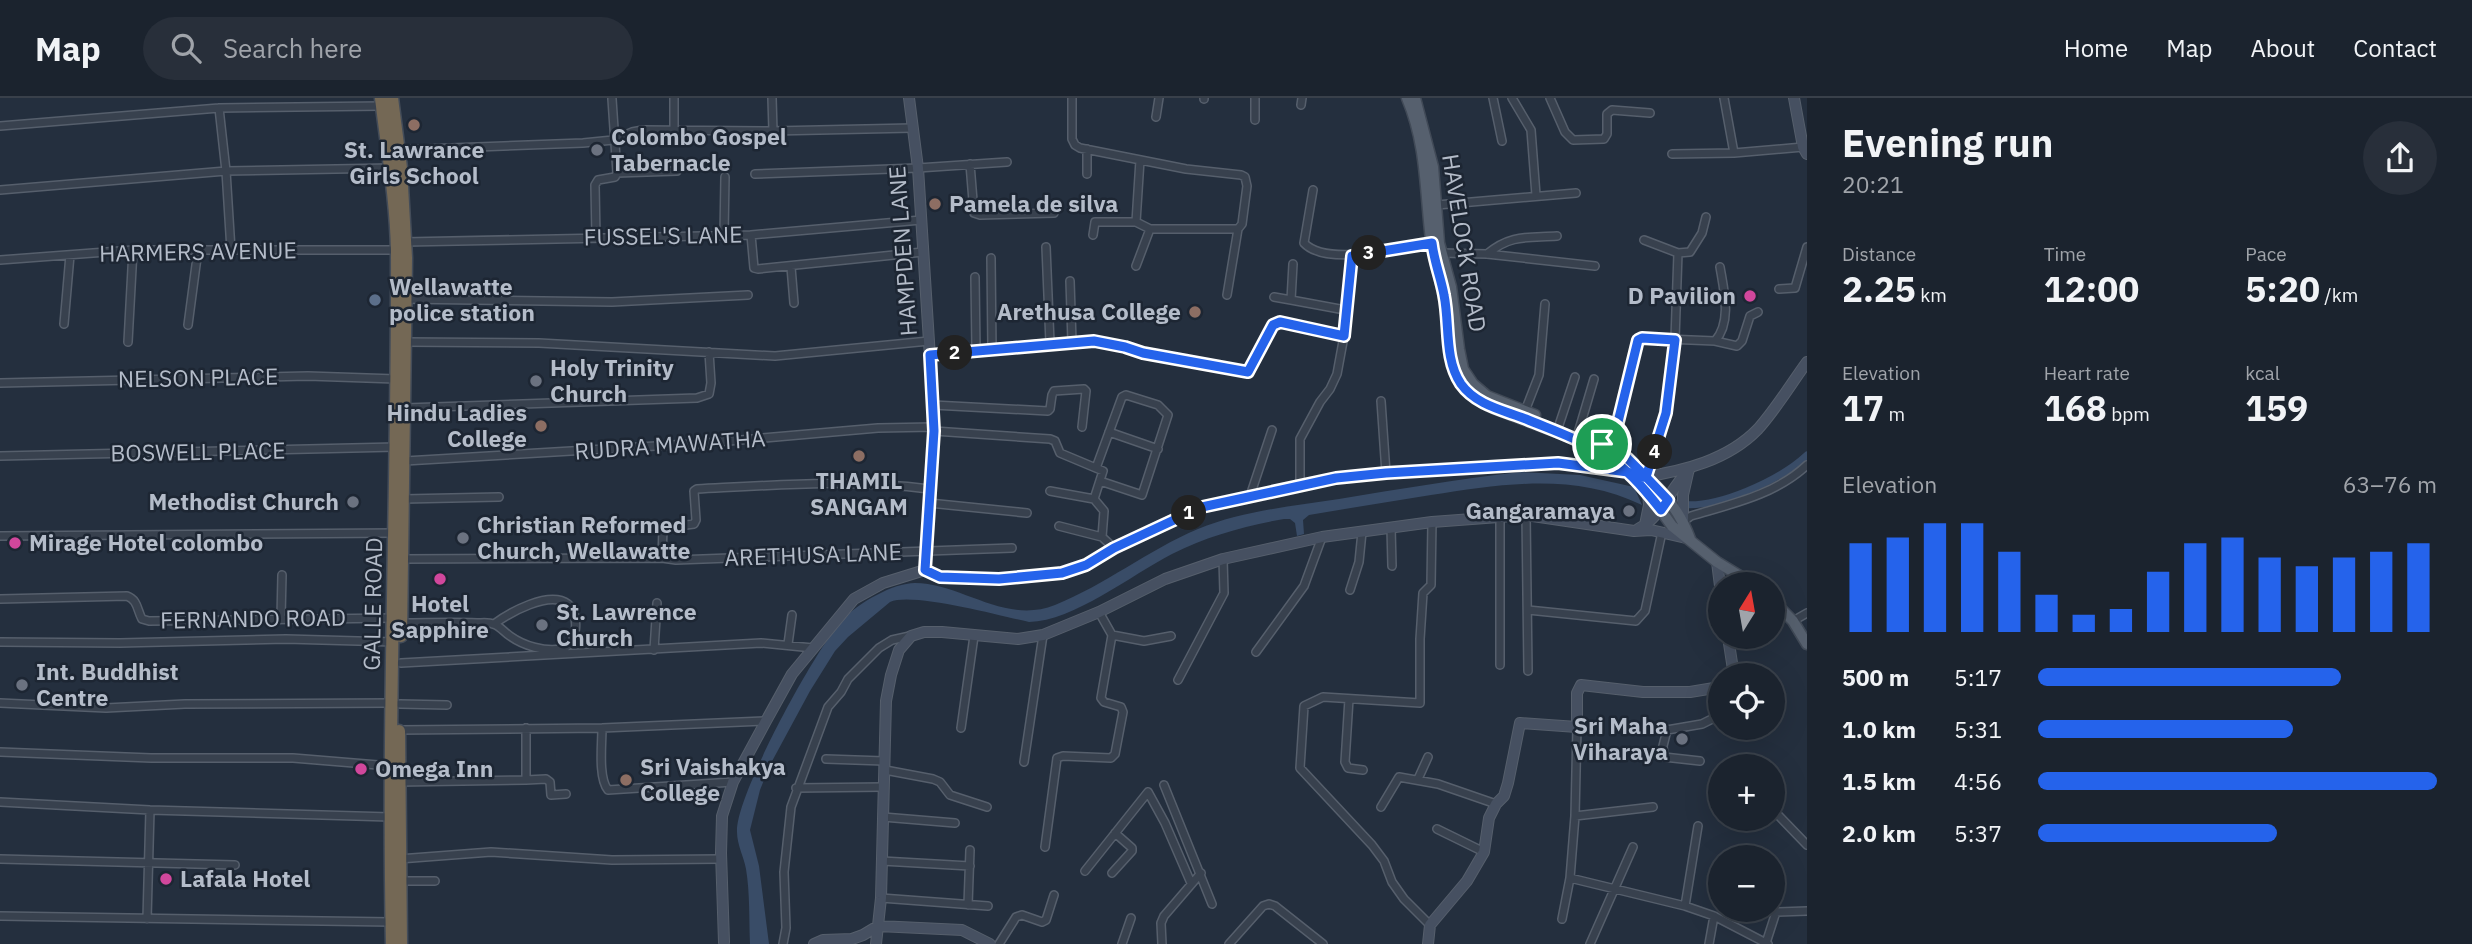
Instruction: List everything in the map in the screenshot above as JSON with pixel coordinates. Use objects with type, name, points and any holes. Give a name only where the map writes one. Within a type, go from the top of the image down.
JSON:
[{"type":"highway","name":"GALLE ROAD","points":[[385,101],[399,150],[401,246],[396,379],[395,533],[401,663],[390,766],[392,944]]},
{"type":"highway","name":"GALLE ROAD","points":[[385,101],[401,246]]},
{"type":"highway","name":"GALLE ROAD","points":[[398,595],[404,559],[405,461],[405,342],[401,299]]},
{"type":"highway","name":"GALLE ROAD","points":[[398,620],[394,642],[399,730],[401,944]]},
{"type":"main road","name":"HAVELOCK ROAD","points":[[1407,98],[1423,154],[1432,243],[1444,296],[1452,364],[1461,384],[1483,402],[1599,451],[1640,482],[1666,494],[1684,521],[1690,539]]},
{"type":"main road","name":"HAVELOCK ROAD","points":[[1415,98],[1433,167],[1441,253],[1451,287],[1463,369],[1487,396],[1578,433],[1627,458],[1640,482]]},
{"type":"main road","points":[[1640,482],[1672,526],[1733,572]]},
{"type":"main road","points":[[1785,613],[1807,644]]},
{"type":"street","points":[[674,98],[674,130]]},
{"type":"street","points":[[772,98],[774,131]]},
{"type":"street","name":"HAMPDEN LANE","points":[[909,98],[918,168],[934,429],[925,570]]},
{"type":"street","points":[[1072,98],[1072,139],[1075,145],[1140,160],[1245,177],[1246,199],[1227,295]]},
{"type":"street","points":[[1156,117],[1158,98]]},
{"type":"street","points":[[1255,98],[1255,120]]},
{"type":"street","points":[[1493,98],[1502,141]]},
{"type":"street","points":[[1512,98],[1531,130],[1536,195]]},
{"type":"street","points":[[1550,98],[1570,139],[1604,139],[1607,134],[1608,114],[1612,110],[1650,113]]},
{"type":"street","points":[[1724,98],[1734,153]]},
{"type":"street","points":[[1672,154],[1805,150],[1794,98]]},
{"type":"street","points":[[596,238],[595,185],[598,180],[615,177],[617,173],[612,99]]},
{"type":"street","points":[[0,126],[219,107],[385,101]]},
{"type":"street","points":[[219,107],[231,250]]},
{"type":"street","points":[[399,150],[613,140],[632,132],[674,130],[912,128]]},
{"type":"street","points":[[1087,149],[1087,174]]},
{"type":"street","points":[[1136,222],[1140,160]]},
{"type":"street","points":[[755,174],[1007,162]]},
{"type":"street","points":[[970,164],[974,213],[1054,214]]},
{"type":"street","points":[[0,190],[226,171],[391,168]]},
{"type":"street","points":[[617,173],[677,171]]},
{"type":"street","points":[[724,235],[725,177]]},
{"type":"street","points":[[1313,190],[1304,243],[1311,250],[1352,256],[1432,243]]},
{"type":"street","points":[[1437,205],[1576,193]]},
{"type":"street","points":[[1644,240],[1678,253],[1690,252],[1702,233],[1706,217]]},
{"type":"street","name":"FUSSEL'S LANE","points":[[401,246],[751,235],[921,220]]},
{"type":"street","points":[[1093,235],[1095,222],[1136,222],[1150,229],[1238,229]]},
{"type":"street","points":[[1136,266],[1150,229]]},
{"type":"street","points":[[751,235],[754,268],[791,267],[922,252]]},
{"type":"street","points":[[1487,254],[1500,243],[1511,239],[1557,236]]},
{"type":"street","name":"HARMERS AVENUE","points":[[0,260],[133,250],[401,246]]},
{"type":"street","points":[[1046,247],[1050,343]]},
{"type":"street","points":[[1779,289],[1795,288],[1807,247]]},
{"type":"street","points":[[128,342],[133,250]]},
{"type":"street","points":[[188,325],[198,250]]},
{"type":"street","points":[[1441,253],[1487,254],[1595,266]]},
{"type":"street","points":[[1645,525],[1648,511],[1640,482],[1666,413],[1675,340],[1678,253]]},
{"type":"street","points":[[64,324],[71,255]]},
{"type":"street","points":[[1300,484],[1300,439],[1320,402],[1331,389],[1337,374],[1344,336],[1352,256]]},
{"type":"street","points":[[991,258],[992,349]]},
{"type":"street","points":[[1291,300],[1293,264]]},
{"type":"street","points":[[791,267],[794,303]]},
{"type":"street","points":[[1715,341],[1723,332],[1725,301],[1720,267]]},
{"type":"street","points":[[975,278],[976,351]]},
{"type":"street","points":[[1070,281],[1072,342]]},
{"type":"street","points":[[401,299],[612,302],[748,295]]},
{"type":"street","points":[[1274,297],[1345,310]]},
{"type":"street","points":[[1525,411],[1539,376],[1545,304]]},
{"type":"street","points":[[1602,444],[1618,422],[1638,340],[1715,341],[1737,346],[1742,341],[1750,316],[1758,312]]},
{"type":"street","points":[[930,355],[1094,341],[1248,372],[1273,325],[1280,322],[1344,336]]},
{"type":"street","points":[[405,342],[539,343],[775,356],[929,341]]},
{"type":"street","points":[[405,408],[697,398],[709,394],[709,352]]},
{"type":"street","points":[[724,943],[722,816],[733,782],[792,674],[854,599],[883,583],[925,570],[940,577],[999,579],[1062,573],[1086,565],[1114,548],[1202,507],[1300,484],[1386,473],[1558,463],[1640,482],[1689,469],[1744,440],[1758,428],[1807,362]]},
{"type":"street","name":"NELSON PLACE","points":[[0,383],[308,376],[396,379]]},
{"type":"street","points":[[1559,425],[1575,377]]},
{"type":"street","points":[[1578,433],[1594,379]]},
{"type":"street","points":[[933,405],[1048,411],[1055,391],[1084,389],[1086,391],[1082,427]]},
{"type":"street","points":[[1094,499],[1103,471],[1096,468],[1122,397],[1126,395],[1158,404],[1168,415],[1142,495],[1100,481]]},
{"type":"street","points":[[1381,401],[1386,473]]},
{"type":"street","name":"RUDRA MAWATHA","points":[[405,461],[706,443],[878,428],[934,429],[1050,439],[1055,441],[1060,453],[1096,468]]},
{"type":"street","points":[[1251,496],[1272,430]]},
{"type":"street","points":[[1109,432],[1158,449]]},
{"type":"street","name":"BOSWELL PLACE","points":[[0,456],[396,447]]},
{"type":"street","points":[[1684,521],[1691,516],[1763,494],[1807,465]]},
{"type":"street","points":[[1634,531],[1661,510],[1666,494],[1689,469]]},
{"type":"street","points":[[1684,521],[1684,495],[1689,469]]},
{"type":"street","points":[[662,558],[663,528],[694,524],[696,520],[696,489],[830,482],[885,483],[929,489]]},
{"type":"street","points":[[1050,491],[1094,499],[1104,511],[1102,537]]},
{"type":"street","points":[[404,499],[499,497]]},
{"type":"street","points":[[929,503],[1027,513]]},
{"type":"street","points":[[783,944],[786,928],[783,872],[785,847],[796,788],[828,707],[848,679],[878,648],[892,640],[942,632],[1018,639],[1043,635],[1165,579],[1223,559],[1322,537],[1391,527],[1526,515],[1634,531],[1662,531],[1690,539]]},
{"type":"street","points":[[1526,515],[1528,671]]},
{"type":"street","points":[[1500,517],[1500,666]]},
{"type":"street","points":[[1430,925],[1404,899],[1392,882],[1384,861],[1372,845],[1300,768],[1304,706],[1323,697],[1420,703],[1422,605],[1423,593],[1431,585],[1432,522]]},
{"type":"street","points":[[1059,526],[1102,537],[1114,548]]},
{"type":"street","points":[[1391,527],[1392,566]]},
{"type":"street","points":[[1528,610],[1636,621],[1645,611],[1662,531]]},
{"type":"street","points":[[1350,590],[1359,562],[1362,532]]},
{"type":"street","points":[[0,536],[395,533]]},
{"type":"street","points":[[1256,652],[1304,586],[1322,537]]},
{"type":"street","name":"ARETHUSA LANE","points":[[404,559],[676,560],[1012,548]]},
{"type":"street","points":[[1178,680],[1224,593],[1223,559]]},
{"type":"street","points":[[1717,562],[1718,572]]},
{"type":"street","points":[[281,618],[282,575]]},
{"type":"street","name":"FERNANDO ROAD","points":[[0,599],[127,596],[137,603],[142,619],[149,621],[281,618],[494,624]]},
{"type":"street","points":[[548,601],[565,602],[576,619],[575,633],[564,649],[533,647],[513,639],[494,624],[514,610],[548,601]]},
{"type":"street","points":[[654,650],[657,603]]},
{"type":"street","points":[[1045,847],[1058,758],[1111,758],[1115,754],[1123,712],[1121,707],[1104,702],[1101,698],[1112,635],[1098,611]]},
{"type":"street","points":[[1793,621],[1807,612]]},
{"type":"street","points":[[788,644],[792,615]]},
{"type":"street","points":[[1024,762],[1043,635]]},
{"type":"street","points":[[1112,635],[1144,641],[1171,636]]},
{"type":"street","points":[[876,944],[881,898],[886,701],[899,650],[911,636]]},
{"type":"street","points":[[961,729],[974,636]]},
{"type":"street","points":[[0,642],[120,643],[286,639],[394,642]]},
{"type":"street","points":[[401,663],[761,643],[813,648]]},
{"type":"street","points":[[1562,919],[1570,878],[1575,816],[1577,692],[1581,685],[1643,692],[1690,692],[1708,689]]},
{"type":"street","points":[[1349,699],[1345,762],[1348,768],[1363,770]]},
{"type":"street","points":[[0,703],[106,708],[186,704],[447,705]]},
{"type":"street","points":[[399,730],[602,728],[766,721]]},
{"type":"street","points":[[1700,761],[1664,757],[1663,746],[1667,730],[1708,721]]},
{"type":"street","points":[[1428,944],[1430,925],[1467,881],[1484,852],[1489,817],[1504,796],[1520,723],[1577,727]]},
{"type":"street","points":[[526,728],[526,780]]},
{"type":"street","points":[[602,728],[602,776],[608,790],[733,782]]},
{"type":"street","points":[[0,752],[151,758],[293,758],[390,766]]},
{"type":"street","points":[[1418,779],[1428,757]]},
{"type":"street","points":[[826,759],[885,766],[933,779],[940,782],[950,795],[987,807]]},
{"type":"street","points":[[1381,807],[1399,777],[1418,779],[1496,804]]},
{"type":"street","points":[[399,782],[546,779],[550,782],[551,794],[566,794]]},
{"type":"street","points":[[1164,785],[1212,904]]},
{"type":"street","points":[[796,788],[884,787]]},
{"type":"street","points":[[1085,871],[1148,792],[1165,823],[1191,883]]},
{"type":"street","points":[[0,802],[150,810],[390,817]]},
{"type":"street","points":[[1575,816],[1653,807]]},
{"type":"street","points":[[147,919],[150,810]]},
{"type":"street","points":[[883,817],[955,823]]},
{"type":"street","points":[[1785,822],[1807,845]]},
{"type":"street","points":[[1685,906],[1698,826]]},
{"type":"street","points":[[1437,828],[1484,852]]},
{"type":"street","points":[[1112,873],[1132,851],[1115,833]]},
{"type":"street","points":[[1590,944],[1633,847]]},
{"type":"street","points":[[968,905],[970,850]]},
{"type":"street","points":[[399,859],[491,852],[595,859],[721,859]]},
{"type":"street","points":[[0,859],[235,865]]},
{"type":"street","points":[[882,861],[970,866]]},
{"type":"street","points":[[1162,944],[1161,923],[1164,916],[1200,873]]},
{"type":"street","points":[[1570,878],[1708,914]]},
{"type":"street","points":[[401,881],[436,881]]},
{"type":"street","points":[[999,944],[1016,917],[1021,915],[1042,922],[1046,920],[1054,895]]},
{"type":"street","points":[[881,898],[988,906]]},
{"type":"street","points":[[1233,943],[1263,906],[1269,904],[1323,944]]},
{"type":"street","points":[[1726,922],[1767,943],[1776,912],[1807,911]]},
{"type":"street","points":[[0,916],[391,922]]},
{"type":"street","points":[[1122,944],[1131,918]]},
{"type":"street","points":[[1709,944],[1713,922]]},
{"type":"street","points":[[814,944],[823,940],[852,939],[878,926],[962,930],[990,944]]},
{"type":"water","points":[[1520,472],[1580,475],[1634,487],[1642,505],[1590,488],[1564,484],[1485,487],[1309,515],[1303,520],[1304,534],[1297,536],[1295,523],[1290,519],[1226,532],[1172,554],[1083,606],[1046,620],[1029,622],[936,602],[890,602],[835,651],[770,765],[760,790],[750,830],[759,866],[769,944],[750,944],[747,878],[737,837],[740,814],[749,787],[780,722],[816,658],[844,618],[867,600],[897,586],[915,583],[949,589],[1001,607],[1037,610],[1055,605],[1091,588],[1180,537],[1232,518],[1285,507]]},
{"type":"waterway","points":[[1679,504],[1694,505],[1729,498],[1781,474],[1807,455]]},
{"type":"place","name":"St. Lawrance Girls School","points":[[414,125]]},
{"type":"place","name":"Colombo Gospel Tabernacle","points":[[597,150]]},
{"type":"place","name":"Pamela de silva","points":[[935,204]]},
{"type":"place","name":"D Pavilion","points":[[1750,296]]},
{"type":"place","name":"Wellawatte police station","points":[[375,300]]},
{"type":"place","name":"Arethusa College","points":[[1195,312]]},
{"type":"place","name":"Holy Trinity Church","points":[[536,381]]},
{"type":"place","name":"Hindu Ladies College","points":[[541,426]]},
{"type":"place","name":"THAMIL SANGAM","points":[[859,456]]},
{"type":"place","name":"Methodist Church","points":[[353,502]]},
{"type":"place","name":"Gangaramaya","points":[[1629,511]]},
{"type":"place","name":"Christian Reformed Church, Wellawatte","points":[[463,538]]},
{"type":"place","name":"Mirage Hotel colombo","points":[[15,543]]},
{"type":"place","name":"Hotel Sapphire","points":[[440,579]]},
{"type":"place","name":"St. Lawrence Church","points":[[542,625]]},
{"type":"place","name":"Int. Buddhist Centre","points":[[22,685]]},
{"type":"place","name":"Sri Maha Viharaya","points":[[1682,739]]},
{"type":"place","name":"Omega Inn","points":[[361,769]]},
{"type":"place","name":"Sri Vaishakya College","points":[[626,780]]},
{"type":"place","name":"Lafala Hotel","points":[[166,879]]},
{"type":"route","points":[[1602,444],[1618,422],[1638,340],[1675,340],[1666,413],[1646,477],[1668,500],[1661,510],[1645,488],[1635,478],[1632,475],[1615,461],[1575,439],[1493,408],[1461,384],[1452,364],[1448,314],[1432,243],[1352,256],[1344,336],[1280,322],[1273,325],[1248,372],[1094,341],[930,355],[934,431],[925,570],[940,577],[999,579],[1062,573],[1086,565],[1114,548],[1202,507],[1336,478],[1558,463],[1628,472],[1635,478],[1646,477],[1627,458],[1602,444]]}]
